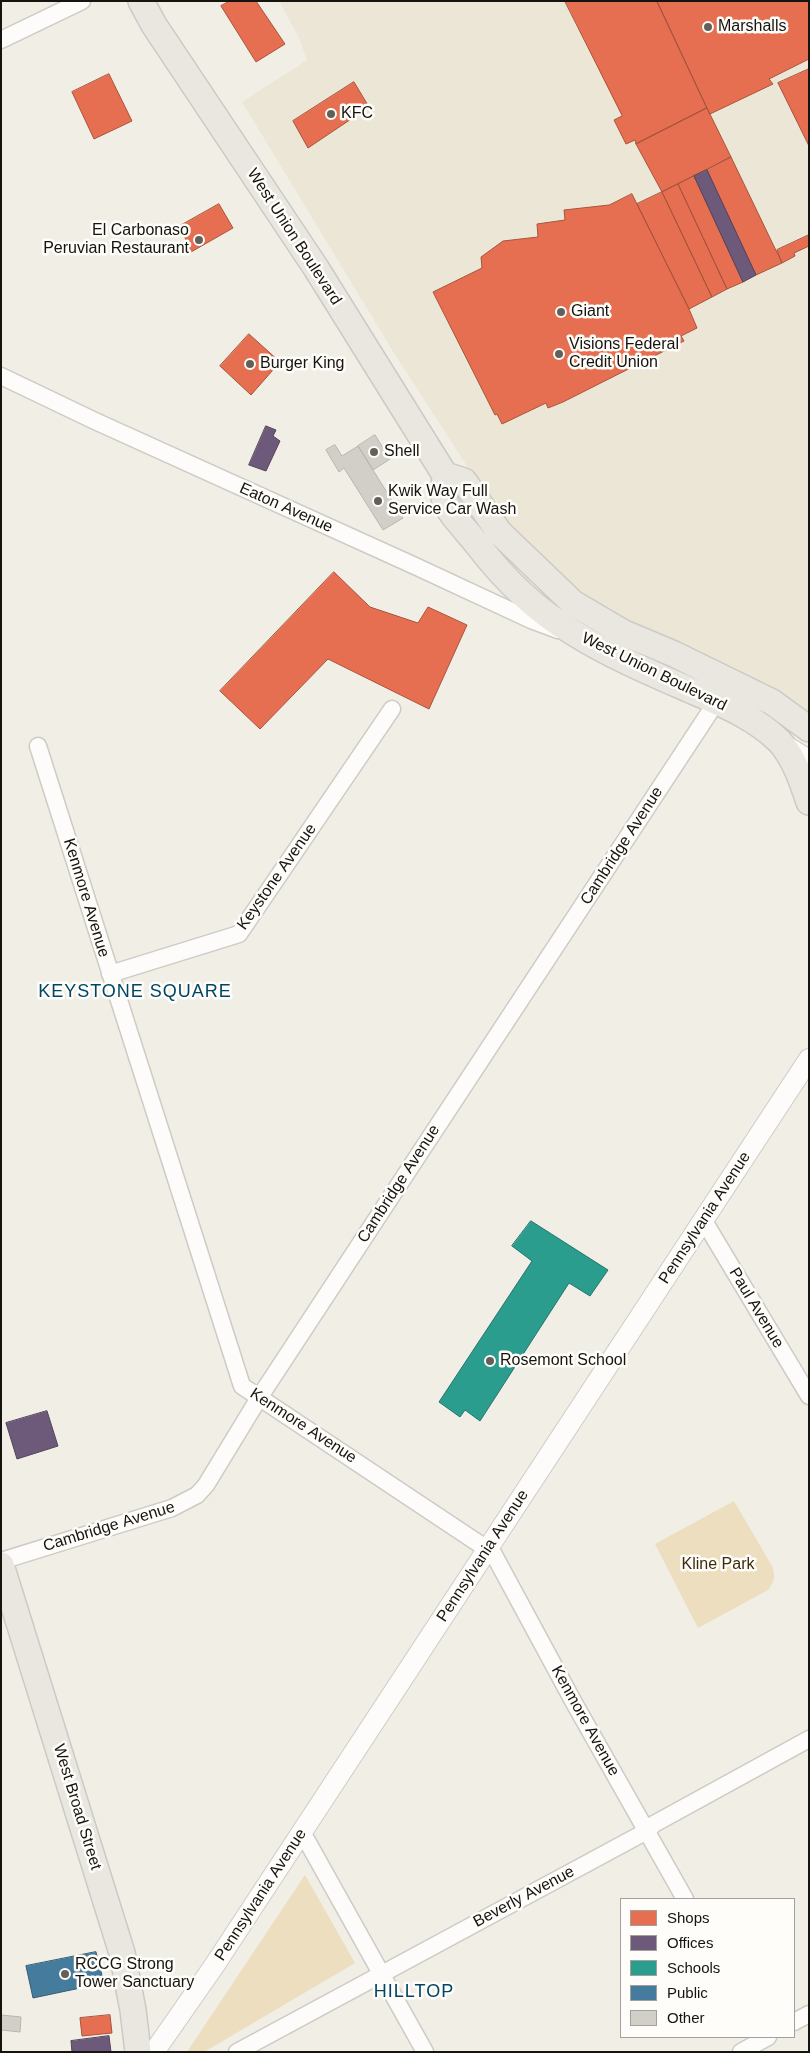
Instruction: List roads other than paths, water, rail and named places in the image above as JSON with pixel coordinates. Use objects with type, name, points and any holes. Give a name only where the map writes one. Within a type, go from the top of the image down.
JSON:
[{"type":"main road","name":"West Union Boulevard","points":[[141,1],[154,26],[316,268],[445,475],[444,502],[492,564],[546,613],[574,633],[629,662],[744,715],[780,742],[792,762],[809,802]]},
{"type":"main road","name":"West Union Boulevard","points":[[445,475],[464,481],[499,532],[573,603],[624,633],[674,654],[772,702],[809,729]]},
{"type":"main road","name":"West Broad Street","points":[[1,1565],[122,1953],[133,2010],[138,2052]]},
{"type":"street","points":[[1,40],[82,1]]},
{"type":"street","name":"Eaton Avenue","points":[[1,376],[110,428],[530,620],[552,629],[574,633]]},
{"type":"street","name":"Cambridge Avenue","points":[[1,1561],[184,1504],[197,1495],[206,1485],[260,1398],[717,702]]},
{"type":"street","name":"Keystone Avenue","points":[[110,974],[239,934],[392,709]]},
{"type":"street","points":[[780,742],[809,760]]},
{"type":"street","name":"Kenmore Avenue","points":[[38,746],[242,1386],[493,1553],[685,1898]]},
{"type":"street","name":"Pennsylvania Avenue","points":[[154,2052],[214,1966],[809,1059]]},
{"type":"street","name":"Paul Avenue","points":[[704,1221],[809,1396]]},
{"type":"street","name":"Beverly Avenue","points":[[237,2052],[647,1831],[654,1824],[809,1739]]},
{"type":"street","points":[[302,1832],[425,2052]]},
{"type":"street","points":[[795,2021],[809,2014]]},
{"type":"street","points":[[741,2052],[764,2041]]},
{"type":"place","name":"Marshalls","points":[[708,27]]},
{"type":"place","name":"KFC","points":[[331,114]]},
{"type":"place","name":"El Carbonaso Peruvian Restaurant","points":[[199,240]]},
{"type":"place","name":"Giant","points":[[561,312]]},
{"type":"place","name":"Visions Federal Credit Union","points":[[559,354]]},
{"type":"place","name":"Burger King","points":[[250,364]]},
{"type":"place","name":"Shell","points":[[374,452]]},
{"type":"place","name":"Kwik Way Full Service Car Wash","points":[[378,501]]},
{"type":"place","name":"Rosemont School","points":[[490,1361]]},
{"type":"place","name":"RCCG Strong Tower Sanctuary","points":[[65,1974]]},
{"type":"district","name":"KEYSTONE SQUARE","points":[[135,992]]},
{"type":"district","name":"HILLTOP","points":[[414,1992]]},
{"type":"park label","name":"Kline Park","points":[[718,1565]]}]
